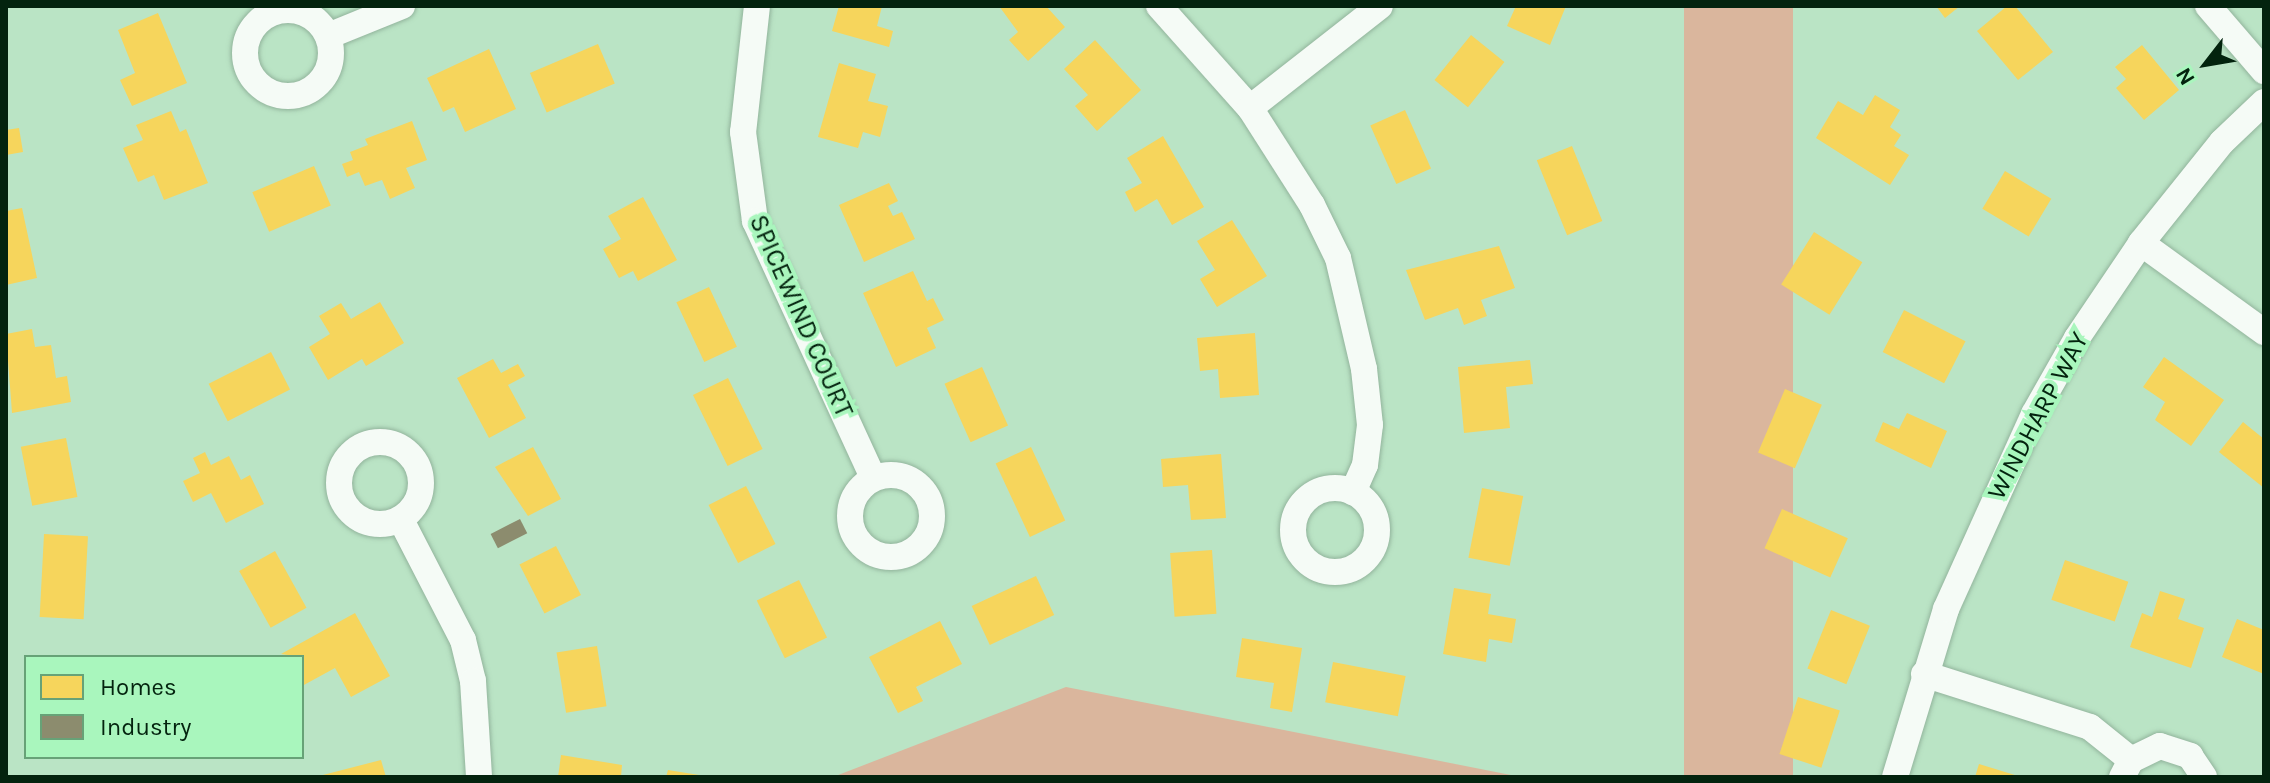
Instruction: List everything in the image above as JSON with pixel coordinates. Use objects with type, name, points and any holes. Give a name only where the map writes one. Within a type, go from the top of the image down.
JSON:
[{"type":"street","points":[[328,36],[402,6]]},
{"type":"street","points":[[1159,6],[1250,108],[1312,205],[1338,258],[1352,308],[1370,425],[1365,465],[1353,492]]},
{"type":"street","points":[[1250,108],[1380,6]]},
{"type":"street","points":[[2208,6],[2264,71]]},
{"type":"street","name":"SPICEWIND COURT","points":[[751,7],[743,132],[755,221],[873,478]]},
{"type":"street","name":"WINDHARP WAY","points":[[1895,777],[1924,674],[1975,540],[2034,414],[2077,338],[2141,243],[2222,142],[2264,102]]},
{"type":"street","points":[[2141,243],[2264,332]]},
{"type":"street","points":[[401,520],[463,640],[473,681],[479,777]]},
{"type":"street","points":[[1924,674],[2090,727],[2126,769],[2160,746],[2178,749],[2190,756],[2204,777]]},
{"type":"shaded area","points":[[1684,6],[1793,6],[1793,777],[1684,777]]},
{"type":"shaded area","points":[[1066,687],[1521,777],[833,777]]},
{"type":"building: Homes","points":[[839,6],[882,6],[877,26],[893,31],[889,47],[832,31]]},
{"type":"building: Homes","points":[[999,6],[1046,6],[1065,27],[1028,61],[1009,40],[1018,32]]},
{"type":"building: Homes","points":[[1516,6],[1566,6],[1550,45],[1507,26]]},
{"type":"building: Homes","points":[[1936,6],[1960,6],[1945,18]]},
{"type":"building: Homes","points":[[2007,6],[2015,6],[2053,52],[2018,80],[1977,31]]},
{"type":"building: Homes","points":[[158,13],[187,83],[132,106],[120,80],[135,73],[118,30]]},
{"type":"building: Homes","points":[[1471,35],[1504,62],[1468,107],[1434,80]]},
{"type":"building: Homes","points":[[1095,40],[1141,90],[1097,131],[1075,106],[1088,95],[1064,69]]},
{"type":"building: Homes","points":[[598,44],[615,84],[547,112],[530,73]]},
{"type":"building: Homes","points":[[2142,45],[2179,90],[2144,120],[2116,88],[2126,79],[2115,67]]},
{"type":"building: Homes","points":[[489,49],[516,109],[465,132],[454,107],[443,112],[427,78]]},
{"type":"building: Homes","points":[[839,63],[876,74],[868,101],[888,106],[880,137],[863,132],[858,148],[818,137]]},
{"type":"building: Homes","points":[[1875,95],[1900,110],[1890,127],[1901,135],[1894,146],[1909,155],[1890,185],[1816,138],[1838,101],[1863,115]]},
{"type":"building: Homes","points":[[1405,110],[1431,168],[1396,184],[1370,125]]},
{"type":"building: Homes","points":[[171,111],[180,132],[186,129],[208,183],[164,200],[154,175],[138,182],[123,148],[143,140],[136,125]]},
{"type":"building: Homes","points":[[412,121],[427,160],[406,168],[415,188],[390,199],[382,180],[365,186],[359,172],[347,177],[342,164],[353,160],[350,152],[368,145],[365,139]]},
{"type":"building: Homes","points":[[19,128],[23,152],[6,155],[6,130]]},
{"type":"building: Homes","points":[[1163,136],[1204,207],[1172,225],[1157,199],[1135,212],[1125,192],[1142,183],[1127,158]]},
{"type":"building: Homes","points":[[1572,146],[1602,221],[1567,235],[1537,160]]},
{"type":"building: Homes","points":[[314,166],[331,206],[269,232],[252,192]]},
{"type":"building: Homes","points":[[2005,171],[2051,199],[2029,237],[1982,209]]},
{"type":"building: Homes","points":[[889,183],[898,201],[888,206],[893,216],[902,212],[915,239],[864,262],[839,205]]},
{"type":"building: Homes","points":[[643,197],[677,260],[638,281],[633,271],[619,278],[603,249],[621,239],[608,216]]},
{"type":"building: Homes","points":[[22,208],[37,278],[6,285],[6,211]]},
{"type":"building: Homes","points":[[1232,220],[1267,276],[1217,307],[1200,279],[1215,270],[1197,241]]},
{"type":"building: Homes","points":[[1814,232],[1862,262],[1829,315],[1781,285]]},
{"type":"building: Homes","points":[[1499,246],[1515,288],[1481,300],[1487,316],[1464,325],[1458,308],[1425,320],[1406,270]]},
{"type":"building: Homes","points":[[913,271],[927,301],[933,298],[944,320],[927,328],[936,348],[896,367],[863,293]]},
{"type":"building: Homes","points":[[709,287],[737,347],[704,362],[676,302]]},
{"type":"building: Homes","points":[[380,302],[404,343],[366,366],[362,359],[328,380],[309,347],[330,334],[319,316],[341,303],[351,319]]},
{"type":"building: Homes","points":[[1904,310],[1965,341],[1944,383],[1883,352]]},
{"type":"building: Homes","points":[[32,329],[35,347],[51,345],[56,378],[67,376],[71,402],[12,413],[6,334]]},
{"type":"building: Homes","points":[[1255,333],[1259,395],[1220,398],[1218,369],[1200,371],[1197,338]]},
{"type":"building: Homes","points":[[271,352],[290,389],[228,421],[209,384]]},
{"type":"building: Homes","points":[[2164,357],[2224,400],[2191,446],[2155,420],[2165,402],[2143,387]]},
{"type":"building: Homes","points":[[493,359],[501,373],[518,364],[525,376],[508,385],[526,418],[489,438],[457,378]]},
{"type":"building: Homes","points":[[1530,360],[1533,384],[1506,387],[1510,428],[1464,433],[1458,367]]},
{"type":"building: Homes","points":[[982,367],[1008,425],[971,442],[945,384]]},
{"type":"building: Homes","points":[[728,378],[763,449],[728,466],[693,395]]},
{"type":"building: Homes","points":[[1785,389],[1822,405],[1795,468],[1758,453]]},
{"type":"building: Homes","points":[[1907,413],[1947,431],[1931,468],[1875,441],[1883,422],[1899,429]]},
{"type":"building: Homes","points":[[2243,422],[2264,439],[2264,488],[2219,452]]},
{"type":"building: Homes","points":[[66,438],[77,497],[32,506],[21,447]]},
{"type":"building: Homes","points":[[533,447],[561,499],[528,516],[495,467]]},
{"type":"building: Homes","points":[[1031,447],[1065,520],[1030,537],[996,463]]},
{"type":"building: Homes","points":[[205,452],[211,465],[229,456],[241,480],[250,475],[264,504],[226,523],[211,493],[193,502],[183,481],[200,473],[193,458]]},
{"type":"building: Homes","points":[[1221,454],[1226,518],[1191,520],[1188,485],[1163,487],[1161,459]]},
{"type":"building: Homes","points":[[746,486],[776,544],[738,563],[709,505]]},
{"type":"building: Homes","points":[[1482,488],[1523,496],[1510,566],[1468,558]]},
{"type":"building: Homes","points":[[1782,509],[1848,538],[1830,578],[1765,548]]},
{"type":"building: Homes","points":[[44,534],[88,536],[84,619],[40,617]]},
{"type":"building: Homes","points":[[556,546],[581,595],[544,614],[519,565]]},
{"type":"building: Homes","points":[[1212,550],[1216,614],[1175,617],[1170,553]]},
{"type":"building: Homes","points":[[275,551],[307,608],[271,628],[239,571]]},
{"type":"building: Homes","points":[[2065,560],[2128,582],[2115,622],[2051,600]]},
{"type":"building: Homes","points":[[1036,576],[1054,615],[990,645],[972,606]]},
{"type":"building: Homes","points":[[799,580],[827,638],[785,658],[757,601]]},
{"type":"building: Homes","points":[[1454,588],[1491,594],[1488,614],[1516,619],[1512,643],[1489,639],[1486,662],[1443,654]]},
{"type":"building: Homes","points":[[2160,591],[2185,599],[2178,619],[2204,628],[2191,668],[2130,647],[2142,613],[2152,617]]},
{"type":"building: Homes","points":[[1831,610],[1870,626],[1846,684],[1807,668]]},
{"type":"building: Homes","points":[[355,613],[390,676],[351,697],[335,668],[304,685],[304,655],[281,654]]},
{"type":"building: Homes","points":[[2237,619],[2264,630],[2264,674],[2222,657]]},
{"type":"building: Homes","points":[[940,621],[962,664],[916,687],[923,701],[898,713],[869,657]]},
{"type":"building: Homes","points":[[1242,638],[1302,648],[1292,712],[1270,708],[1274,683],[1236,677]]},
{"type":"building: Homes","points":[[597,646],[607,706],[566,713],[557,652]]},
{"type":"building: Homes","points":[[1333,662],[1406,676],[1398,716],[1325,702]]},
{"type":"building: Homes","points":[[1798,697],[1840,711],[1821,768],[1779,754]]},
{"type":"building: Homes","points":[[561,755],[622,765],[621,777],[558,777]]},
{"type":"building: Homes","points":[[381,760],[386,777],[319,776]]},
{"type":"building: Homes","points":[[1979,764],[2018,776],[2018,777],[1975,777]]},
{"type":"building: Homes","points":[[668,770],[699,775],[699,777],[666,777]]},
{"type":"building: Industry","points":[[520,519],[527,533],[498,548],[491,534]]}]
